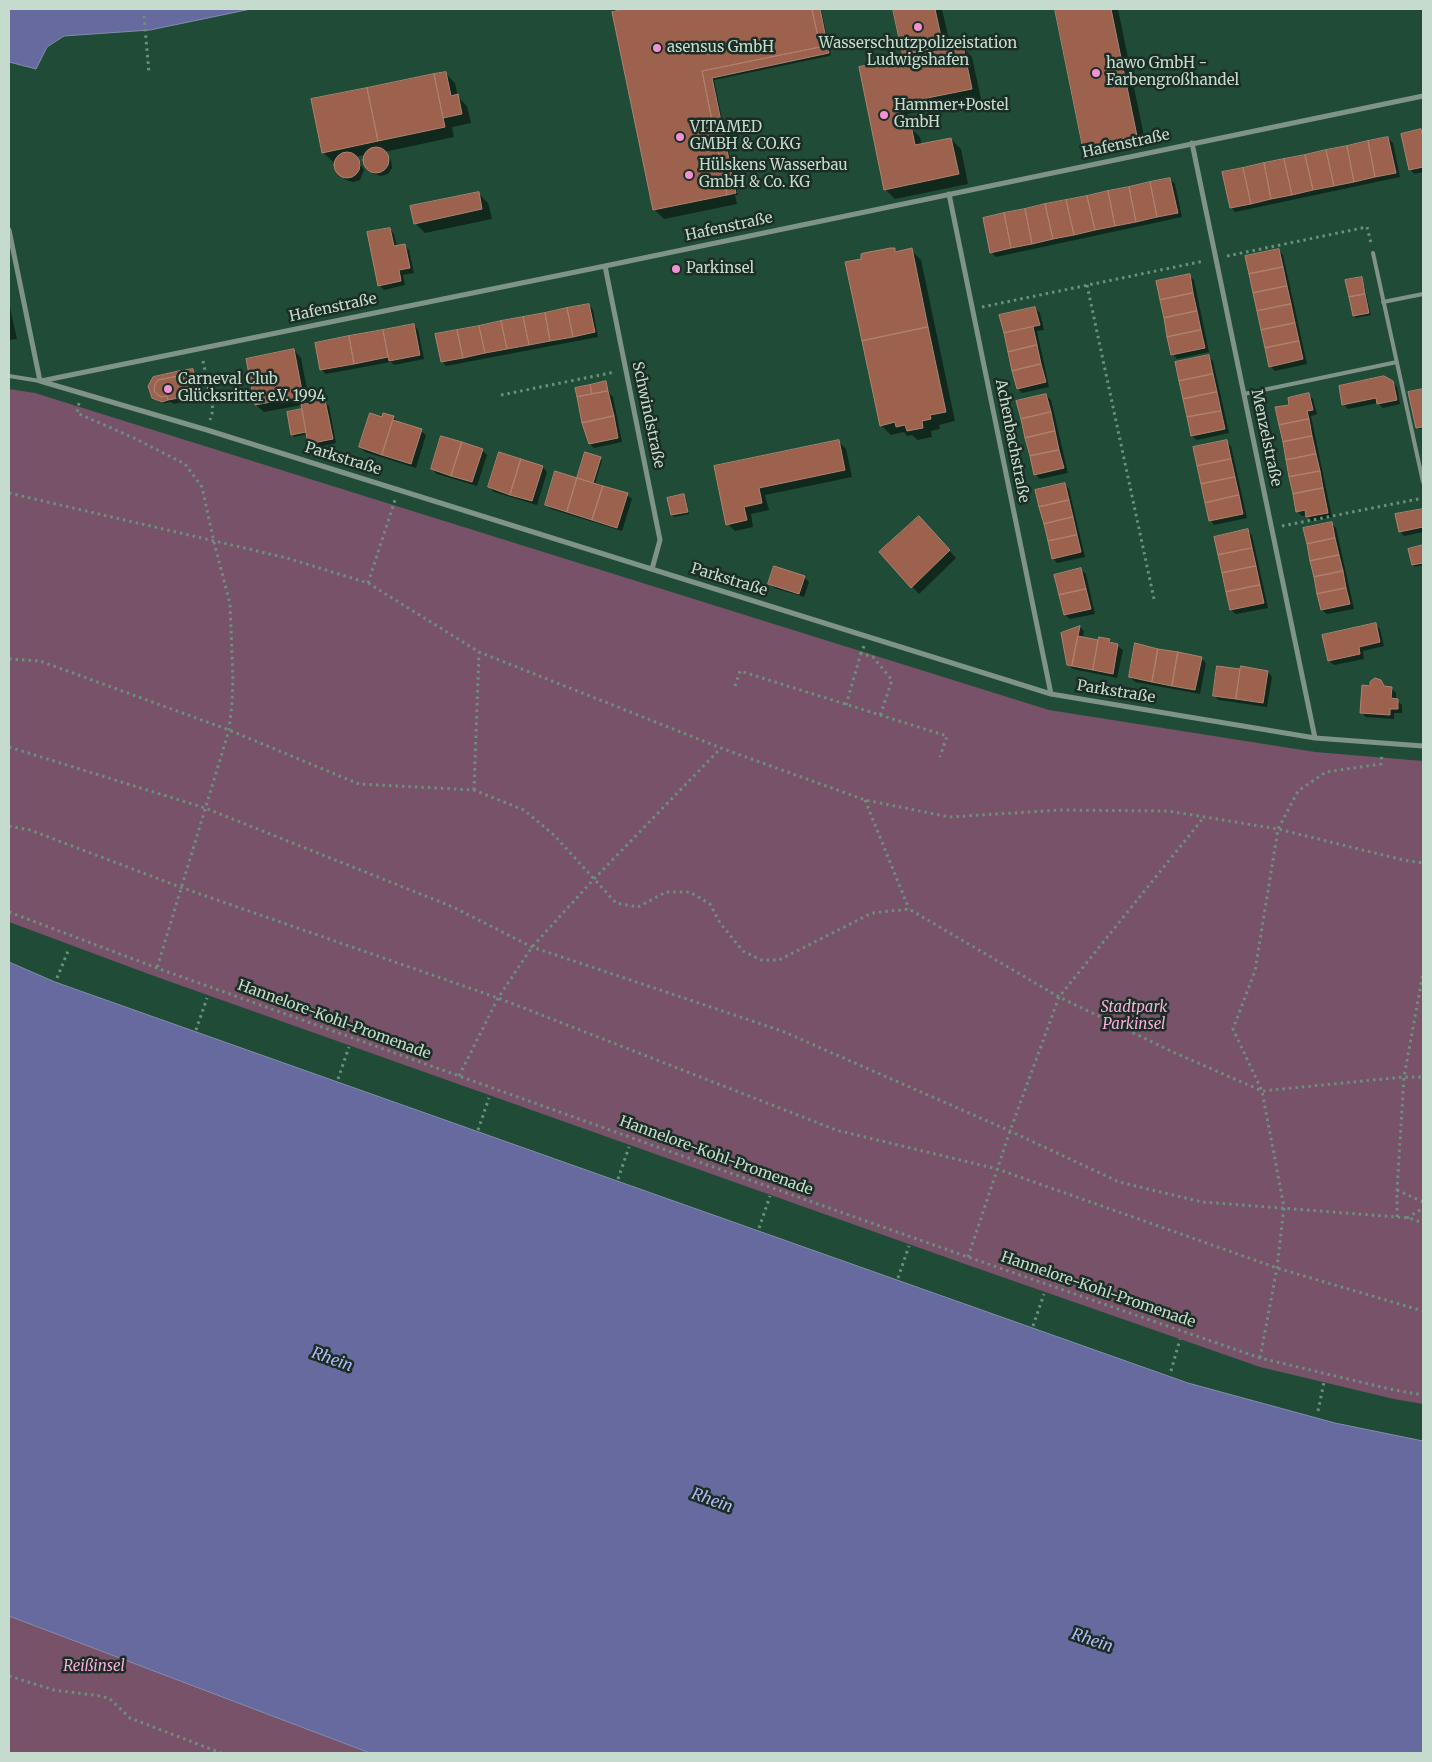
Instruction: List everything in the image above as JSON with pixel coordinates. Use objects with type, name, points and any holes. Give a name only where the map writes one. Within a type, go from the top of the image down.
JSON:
[{"type":"street","name":"Hafenstraße","points":[[40,381],[1423,96]]},
{"type":"street","name":"Menzelstraße","points":[[1192,143],[1315,738]]},
{"type":"street","name":"Achenbachstraße","points":[[949,194],[1051,694]]},
{"type":"street","points":[[9,230],[40,381]]},
{"type":"street","name":"Schwindstraße","points":[[605,266],[660,540],[652,569]]},
{"type":"street","name":"Parkstraße","points":[[40,381],[208,430],[1051,694],[1315,738],[1423,746]]},
{"type":"lane","points":[[1373,253],[1423,482]]},
{"type":"lane","points":[[1383,302],[1423,294]]},
{"type":"lane","points":[[1244,394],[1397,362]]},
{"type":"lane","points":[[9,376],[40,381]]},
{"type":"path","points":[[144,16],[149,73]]},
{"type":"path","points":[[973,308],[1367,228],[1373,253]]},
{"type":"path","points":[[1087,285],[1154,599]]},
{"type":"path","points":[[200,348],[213,410],[208,430]]},
{"type":"path","points":[[501,395],[626,370]]},
{"type":"path","points":[[82,393],[76,413],[136,439],[185,464],[202,487],[230,604],[233,679],[229,730],[157,968]]},
{"type":"path","points":[[368,583],[398,490]]},
{"type":"path","points":[[9,492],[287,558],[368,583],[479,652],[721,748],[865,800],[950,817],[1060,810],[1168,811],[1278,829],[1423,864]]},
{"type":"path","points":[[1272,528],[1423,498]]},
{"type":"path","points":[[846,705],[867,636]]},
{"type":"path","points":[[474,790],[479,652]]},
{"type":"path","points":[[861,653],[872,657],[892,680],[880,716]]},
{"type":"path","points":[[9,659],[40,661],[229,730],[359,784],[474,790],[524,810],[554,834],[593,880],[616,903],[638,907],[666,892],[690,892],[710,904],[720,923],[743,951],[761,960],[779,960],[872,913],[909,909],[1059,997],[1173,1052],[1262,1091],[1404,1077],[1423,1077]]},
{"type":"path","points":[[735,686],[740,671],[947,736],[940,757]]},
{"type":"path","points":[[1260,1358],[1277,1268],[1284,1207],[1262,1091],[1233,1029],[1255,971],[1278,829],[1298,791],[1326,772],[1380,764],[1383,743]]},
{"type":"path","points":[[9,746],[205,808],[454,907],[532,947],[782,1031],[1010,1131],[1119,1182],[1202,1202],[1397,1217],[1423,1222]]},
{"type":"path","points":[[459,1076],[498,998],[532,947],[593,880],[721,748]]},
{"type":"path","points":[[865,800],[909,909]]},
{"type":"path","points":[[968,1257],[1010,1131],[1059,997],[1204,816]]},
{"type":"path","points":[[9,826],[30,830],[180,887],[498,998],[836,1130],[997,1170],[1277,1268],[1423,1311]]},
{"type":"path","name":"Hannelore-Kohl-Promenade","points":[[9,912],[157,968],[459,1076],[968,1257],[1260,1358],[1394,1390],[1423,1395]]},
{"type":"path","points":[[57,978],[68,951]]},
{"type":"path","points":[[1397,1217],[1404,1077],[1423,972]]},
{"type":"path","points":[[196,1030],[207,998]]},
{"type":"path","points":[[338,1079],[349,1047]]},
{"type":"path","points":[[478,1130],[489,1098]]},
{"type":"path","points":[[618,1179],[629,1147]]},
{"type":"path","points":[[1397,1190],[1423,1202]]},
{"type":"path","points":[[758,1228],[770,1196]]},
{"type":"path","points":[[1407,1218],[1423,1208]]},
{"type":"path","points":[[898,1278],[909,1246]]},
{"type":"path","points":[[1033,1326],[1044,1294]]},
{"type":"path","points":[[1171,1371],[1180,1339]]},
{"type":"path","points":[[1318,1411],[1324,1382]]},
{"type":"path","points":[[9,1676],[54,1690],[101,1696],[110,1699],[130,1718],[222,1753]]},
{"type":"green space","name":"Stadtpark Parkinsel","points":[[9,389],[35,393],[1049,710],[1315,752],[1423,761],[1423,1404],[1394,1399],[1260,1367],[154,976],[9,922]]},
{"type":"green space","name":"Reißinsel","points":[[9,1548],[620,1753],[9,1753]]},
{"type":"water","points":[[9,9],[251,9],[150,30],[64,36],[47,47],[36,69],[9,62]]},
{"type":"water","name":"Rhein","points":[[9,962],[55,982],[1188,1383],[1335,1423],[1423,1441],[1423,1753],[370,1753],[9,1616]]},
{"type":"building","points":[[626,9],[812,9],[820,47],[702,71],[727,195],[653,210],[612,12]]},
{"type":"building","points":[[812,9],[820,9],[829,53],[712,78],[736,193],[727,195],[702,71],[820,47]]},
{"type":"building","name":"Wasserschutzpolizeistation Ludwigshafen","points":[[893,9],[935,9],[943,46],[903,55]]},
{"type":"building","name":"hawo GmbH - Farbengroßhandel","points":[[1055,9],[1111,9],[1137,136],[1083,147]]},
{"type":"building","name":"Hammer+Postel GmbH","points":[[963,46],[972,89],[897,104],[902,127],[911,125],[915,145],[951,138],[959,174],[884,190],[859,67]]},
{"type":"building","points":[[446,72],[451,96],[458,94],[462,114],[443,118],[434,74]]},
{"type":"building","points":[[434,74],[445,127],[378,141],[367,88]]},
{"type":"building","points":[[367,88],[378,141],[322,153],[311,99]]},
{"type":"building","points":[[1421,129],[1423,137],[1423,167],[1409,170],[1401,134]]},
{"type":"building","points":[[1388,137],[1396,173],[1375,177],[1368,141]]},
{"type":"building","points":[[1368,141],[1375,177],[1354,182],[1347,146]]},
{"type":"building","points":[[1347,146],[1354,182],[1334,186],[1326,150]]},
{"type":"building","points":[[376,147],[385,151],[389,160],[385,169],[376,173],[367,169],[363,160],[367,151]]},
{"type":"building","points":[[1326,150],[1334,186],[1313,190],[1305,155]]},
{"type":"building","points":[[347,152],[356,156],[360,165],[356,174],[347,178],[338,174],[334,165],[338,156]]},
{"type":"building","points":[[1305,155],[1313,190],[1292,195],[1284,159]]},
{"type":"building","points":[[1284,159],[1292,195],[1271,199],[1264,163]]},
{"type":"building","points":[[1264,163],[1271,199],[1251,204],[1243,168]]},
{"type":"building","points":[[1243,168],[1251,204],[1230,208],[1222,172]]},
{"type":"building","points":[[1170,178],[1178,213],[1157,217],[1150,182]]},
{"type":"building","points":[[1150,182],[1157,217],[1136,222],[1129,187]]},
{"type":"building","points":[[1129,187],[1136,222],[1115,226],[1108,191]]},
{"type":"building","points":[[1108,191],[1115,226],[1095,230],[1087,196]]},
{"type":"building","points":[[479,192],[482,209],[414,224],[410,206]]},
{"type":"building","points":[[1087,196],[1095,230],[1074,235],[1066,200]]},
{"type":"building","points":[[1066,200],[1074,235],[1053,239],[1045,204]]},
{"type":"building","points":[[1045,204],[1053,239],[1032,244],[1025,209]]},
{"type":"building","points":[[1025,209],[1032,244],[1011,248],[1004,213]]},
{"type":"building","points":[[1004,213],[1011,248],[990,253],[983,218]]},
{"type":"building","points":[[390,228],[394,246],[405,244],[410,268],[399,270],[401,281],[378,286],[367,232]]},
{"type":"building","points":[[895,248],[895,252],[912,248],[928,327],[862,341],[845,262],[861,259],[861,254],[864,253]]},
{"type":"building","points":[[1279,249],[1283,267],[1249,274],[1245,256]]},
{"type":"building","points":[[1283,267],[1287,286],[1253,293],[1249,274]]},
{"type":"building","points":[[1190,274],[1193,293],[1160,300],[1156,281]]},
{"type":"building","points":[[1362,277],[1365,294],[1349,297],[1345,280]]},
{"type":"building","points":[[1287,286],[1291,304],[1257,311],[1253,293]]},
{"type":"building","points":[[1193,293],[1197,311],[1164,318],[1160,300]]},
{"type":"building","points":[[1365,294],[1369,313],[1353,316],[1349,297]]},
{"type":"building","points":[[589,304],[595,332],[573,337],[567,308]]},
{"type":"building","points":[[1291,304],[1295,323],[1261,330],[1257,311]]},
{"type":"building","points":[[1035,307],[1040,325],[1004,333],[999,315]]},
{"type":"building","points":[[567,308],[573,337],[550,341],[545,313]]},
{"type":"building","points":[[1197,311],[1201,330],[1167,337],[1164,318]]},
{"type":"building","points":[[545,313],[550,341],[529,345],[523,317]]},
{"type":"building","points":[[523,317],[529,345],[507,349],[501,321]]},
{"type":"building","points":[[501,321],[507,349],[485,353],[479,326]]},
{"type":"building","points":[[1295,323],[1299,341],[1265,348],[1261,330]]},
{"type":"building","points":[[414,324],[420,355],[389,361],[383,330]]},
{"type":"building","points":[[479,326],[485,353],[463,358],[457,330]]},
{"type":"building","points":[[928,327],[946,412],[930,415],[931,419],[922,421],[923,428],[907,431],[905,425],[896,427],[895,422],[880,426],[862,341]]},
{"type":"building","points":[[1033,327],[1037,345],[1008,352],[1004,333]]},
{"type":"building","points":[[383,330],[388,357],[354,364],[349,336]]},
{"type":"building","points":[[457,330],[463,358],[441,362],[435,334]]},
{"type":"building","points":[[1201,330],[1205,348],[1171,355],[1167,337]]},
{"type":"building","points":[[349,336],[354,364],[320,370],[315,343]]},
{"type":"building","points":[[1299,341],[1303,359],[1269,367],[1265,348]]},
{"type":"building","points":[[1037,345],[1041,364],[1012,371],[1008,352]]},
{"type":"building","points":[[294,349],[303,396],[255,405],[246,359]]},
{"type":"building","points":[[1209,355],[1213,374],[1179,381],[1175,362]]},
{"type":"building","points":[[1041,364],[1046,382],[1017,389],[1012,371]]},
{"type":"building","points":[[193,369],[198,394],[184,397],[180,371]]},
{"type":"building","points":[[180,371],[180,376],[158,380],[155,384],[154,391],[156,394],[161,397],[167,396],[168,400],[162,402],[152,398],[148,386],[153,377]]},
{"type":"building","points":[[1213,374],[1217,392],[1183,399],[1179,381]]},
{"type":"building","name":"Carneval Club Glücksritter e.V. 1994","points":[[180,376],[184,397],[168,400],[167,396],[161,397],[154,391],[158,380]]},
{"type":"building","points":[[1384,376],[1393,381],[1397,400],[1377,404],[1376,398],[1342,405],[1339,386]]},
{"type":"building","points":[[606,381],[608,391],[592,394],[590,385]]},
{"type":"building","points":[[590,385],[592,394],[577,397],[575,388]]},
{"type":"building","points":[[1423,389],[1423,427],[1416,428],[1408,392]]},
{"type":"building","points":[[608,391],[614,416],[582,423],[577,397]]},
{"type":"building","points":[[1217,392],[1221,411],[1187,417],[1183,399]]},
{"type":"building","points":[[1309,393],[1313,410],[1307,411],[1309,419],[1279,425],[1275,407],[1289,405],[1288,398]]},
{"type":"building","points":[[1046,394],[1051,412],[1021,419],[1016,401]]},
{"type":"building","points":[[325,400],[333,439],[308,444],[301,405]]},
{"type":"building","points":[[302,409],[306,432],[291,435],[287,412]]},
{"type":"building","points":[[1221,411],[1225,429],[1191,436],[1187,417]]},
{"type":"building","points":[[1051,412],[1055,431],[1025,438],[1021,419]]},
{"type":"building","points":[[370,413],[382,417],[383,413],[394,416],[382,455],[359,447]]},
{"type":"building","points":[[614,416],[618,438],[589,444],[582,423]]},
{"type":"building","points":[[1309,419],[1312,436],[1283,442],[1279,425]]},
{"type":"building","points":[[393,420],[422,429],[411,464],[382,455]]},
{"type":"building","points":[[1055,431],[1059,450],[1030,456],[1025,438]]},
{"type":"building","points":[[441,436],[462,442],[451,476],[431,469]]},
{"type":"building","points":[[1312,436],[1316,454],[1286,460],[1283,442]]},
{"type":"building","points":[[839,440],[845,470],[759,488],[762,503],[744,507],[747,520],[726,525],[714,466]]},
{"type":"building","points":[[1227,440],[1231,459],[1197,466],[1193,447]]},
{"type":"building","points":[[462,442],[483,449],[472,482],[451,476]]},
{"type":"building","points":[[1059,450],[1064,468],[1034,475],[1030,456]]},
{"type":"building","points":[[499,452],[521,459],[510,495],[488,487]]},
{"type":"building","points":[[585,452],[601,457],[593,483],[577,478]]},
{"type":"building","points":[[1316,454],[1320,471],[1289,477],[1286,460]]},
{"type":"building","points":[[521,459],[543,466],[532,501],[510,495]]},
{"type":"building","points":[[1231,459],[1235,477],[1201,484],[1197,466]]},
{"type":"building","points":[[555,471],[577,478],[567,512],[545,505]]},
{"type":"building","points":[[1320,471],[1323,488],[1293,494],[1289,477]]},
{"type":"building","points":[[1235,477],[1239,495],[1205,503],[1201,484]]},
{"type":"building","points":[[577,478],[603,486],[592,520],[567,512]]},
{"type":"building","points":[[1065,483],[1069,500],[1039,507],[1035,490]]},
{"type":"building","points":[[603,486],[628,493],[617,528],[592,520]]},
{"type":"building","points":[[1323,488],[1328,513],[1306,517],[1305,510],[1296,512],[1293,494]]},
{"type":"building","points":[[684,494],[688,512],[671,515],[667,498]]},
{"type":"building","points":[[1239,495],[1243,514],[1209,521],[1205,503]]},
{"type":"building","points":[[1069,500],[1073,517],[1044,524],[1039,507]]},
{"type":"building","points":[[1423,509],[1423,527],[1399,532],[1395,514]]},
{"type":"building","points":[[919,516],[950,550],[911,588],[879,552]]},
{"type":"building","points":[[1073,517],[1077,535],[1048,541],[1044,524]]},
{"type":"building","points":[[1332,522],[1335,538],[1307,544],[1303,528]]},
{"type":"building","points":[[1248,529],[1252,548],[1218,555],[1214,537]]},
{"type":"building","points":[[1077,535],[1081,552],[1052,559],[1048,541]]},
{"type":"building","points":[[1335,538],[1339,555],[1310,561],[1307,544]]},
{"type":"building","points":[[1423,545],[1423,563],[1412,565],[1408,549]]},
{"type":"building","points":[[1252,548],[1256,566],[1222,573],[1218,555]]},
{"type":"building","points":[[1339,555],[1343,571],[1314,577],[1310,561]]},
{"type":"building","points":[[774,566],[805,576],[799,594],[768,584]]},
{"type":"building","points":[[1256,566],[1260,585],[1226,592],[1222,573]]},
{"type":"building","points":[[1081,568],[1086,589],[1059,595],[1054,575]]},
{"type":"building","points":[[1343,571],[1346,588],[1317,594],[1314,577]]},
{"type":"building","points":[[1260,585],[1264,603],[1230,610],[1226,592]]},
{"type":"building","points":[[1346,588],[1350,604],[1321,610],[1317,594]]},
{"type":"building","points":[[1086,589],[1091,609],[1064,615],[1059,595]]},
{"type":"building","points":[[1376,623],[1380,642],[1359,647],[1360,654],[1328,661],[1322,635]]},
{"type":"building","points":[[1080,626],[1072,666],[1067,665],[1061,633]]},
{"type":"building","points":[[1078,636],[1098,640],[1093,670],[1072,666]]},
{"type":"building","points":[[1099,637],[1110,639],[1109,642],[1118,644],[1113,674],[1093,670]]},
{"type":"building","points":[[1135,643],[1158,649],[1152,682],[1129,677]]},
{"type":"building","points":[[1158,649],[1178,652],[1172,686],[1152,682]]},
{"type":"building","points":[[1178,652],[1202,657],[1195,690],[1172,686]]},
{"type":"building","points":[[1217,666],[1240,669],[1236,699],[1213,696]]},
{"type":"building","points":[[1241,666],[1268,671],[1263,703],[1236,699]]},
{"type":"building","points":[[1375,678],[1381,680],[1384,686],[1392,687],[1391,698],[1398,699],[1398,709],[1390,709],[1390,715],[1360,713],[1362,685],[1370,686],[1370,682]]},
{"type":"place","name":"Wasserschutzpolizeistation Ludwigshafen","points":[[918,27]]},
{"type":"place","name":"asensus GmbH","points":[[657,48]]},
{"type":"place","name":"hawo GmbH - Farbengroßhandel","points":[[1096,73]]},
{"type":"place","name":"Hammer+Postel GmbH","points":[[884,115]]},
{"type":"place","name":"VITAMED GMBH & CO.KG","points":[[680,137]]},
{"type":"place","name":"Hülskens Wasserbau GmbH & Co. KG","points":[[689,175]]},
{"type":"place","name":"Parkinsel","points":[[676,269]]},
{"type":"place","name":"Carneval Club Glücksritter e.V. 1994","points":[[168,389]]}]
